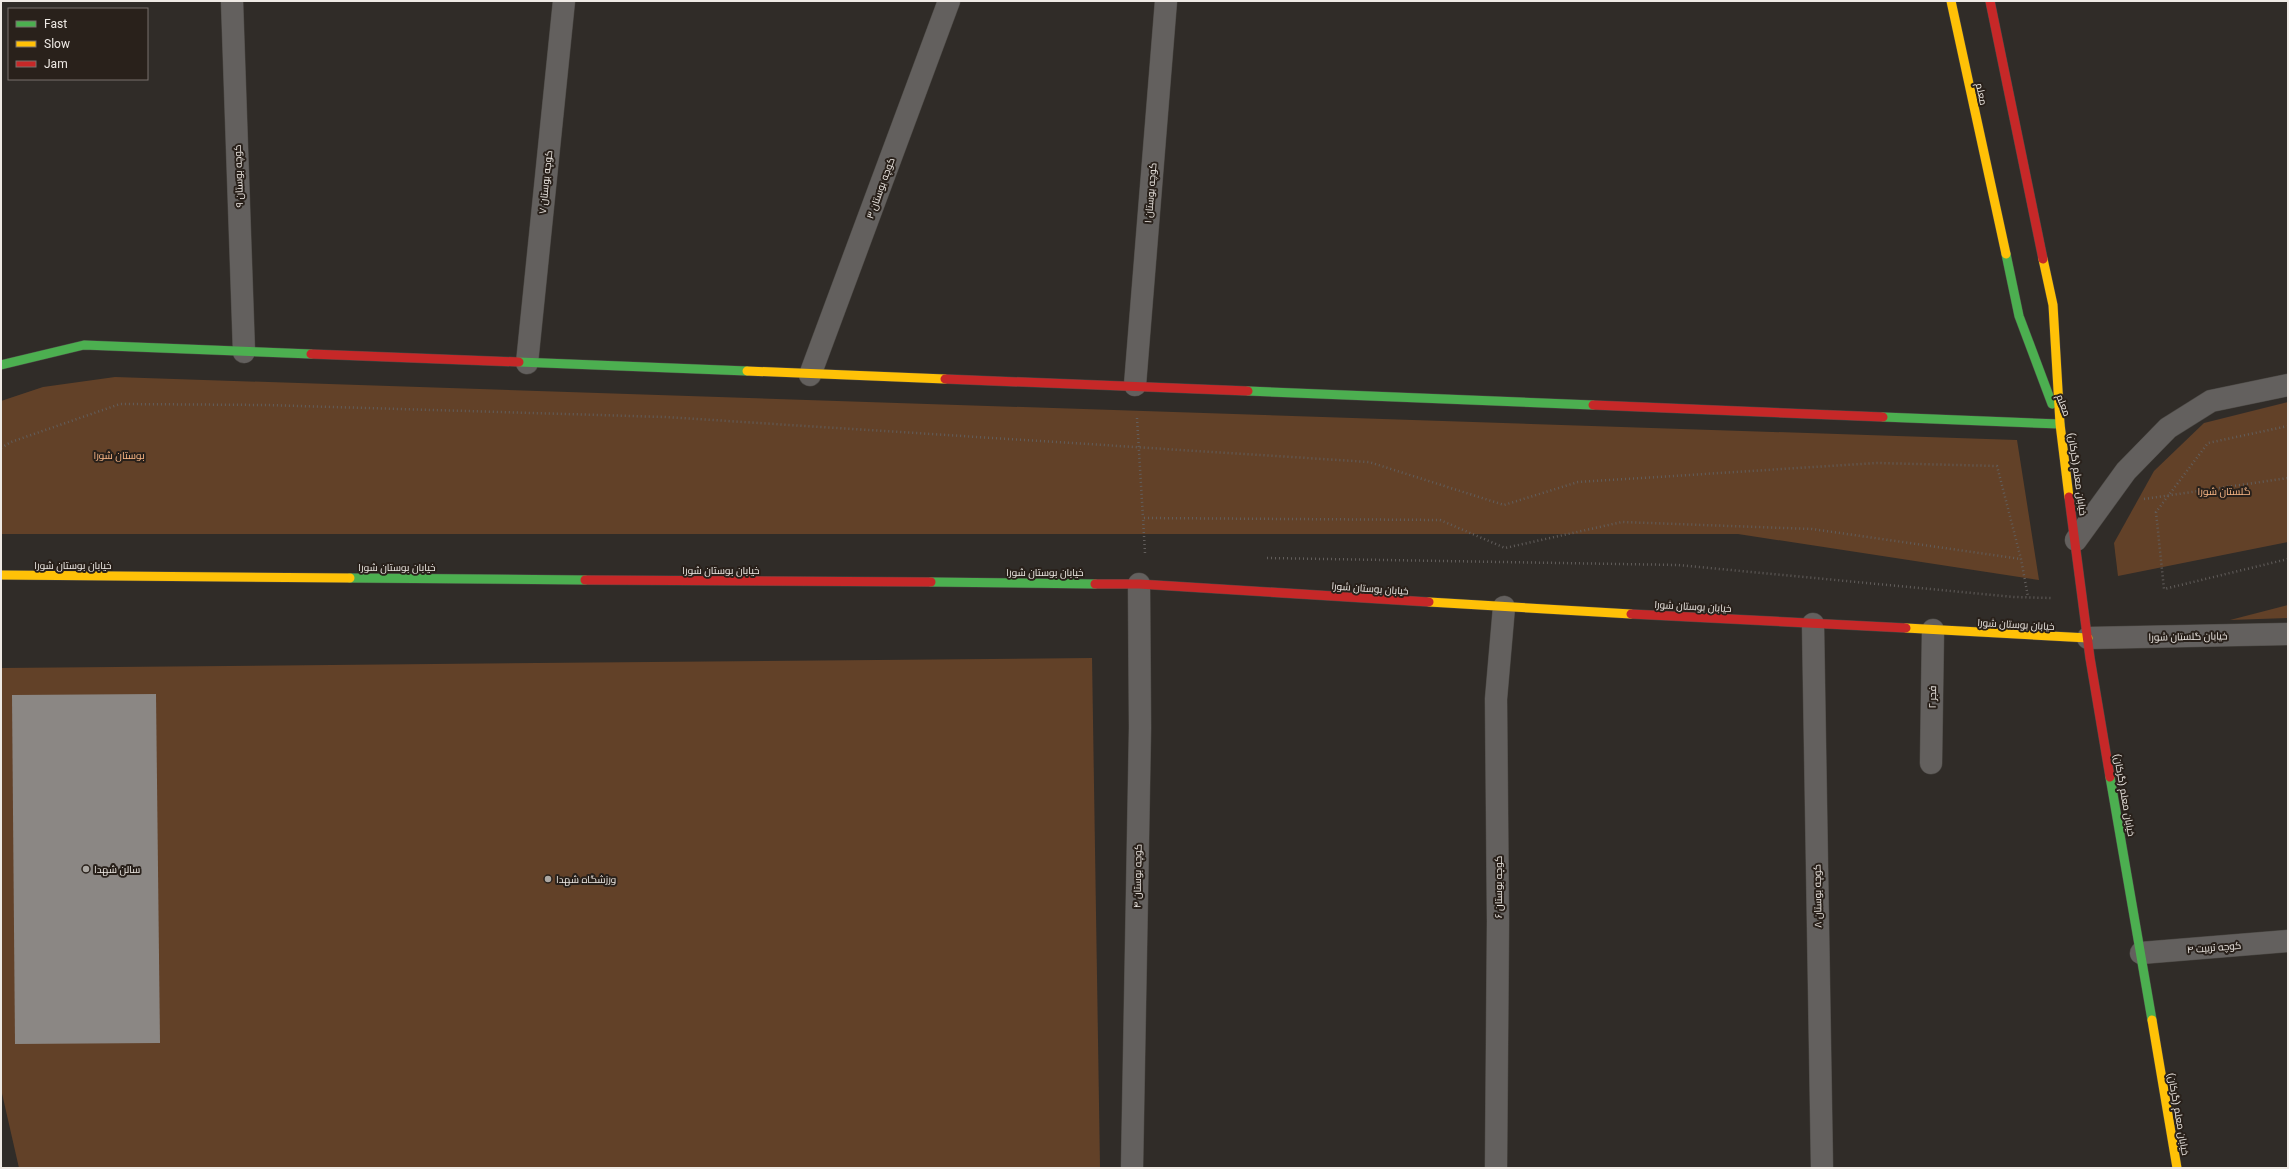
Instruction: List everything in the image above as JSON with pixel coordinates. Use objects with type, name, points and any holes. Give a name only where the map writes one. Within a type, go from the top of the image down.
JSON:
[{"type":"main road","name":"معلم","points":[[1951,1],[2019,316],[2060,424]]},
{"type":"main road","name":"معلم","points":[[1990,1],[2052,305],[2060,424]]},
{"type":"main road","points":[[1,365],[84,345],[810,375],[1135,385],[2060,424]]},
{"type":"main road","name":"خیابان معلم (گرکان)","points":[[2060,424],[2088,638],[2177,1168]]},
{"type":"main road","name":"خیابان بوستان شورا","points":[[1,575],[1139,584],[1504,607],[2088,638]]},
{"type":"street","name":"کوچه بوستان ۹","points":[[232,1],[244,352]]},
{"type":"street","name":"کوچه بوستان ۷","points":[[527,363],[564,1]]},
{"type":"street","name":"کوچه بوستان ۳","points":[[810,375],[949,1]]},
{"type":"street","name":"کوچه بوستان ۱","points":[[1135,385],[1166,1]]},
{"type":"street","points":[[2076,540],[2126,471],[2168,428],[2211,401],[2288,385]]},
{"type":"street","name":"کوچه بوستان ۴","points":[[1132,1168],[1140,736],[1139,584]]},
{"type":"street","name":"کوچه بوستان ۶","points":[[1496,1168],[1498,921],[1496,699],[1504,607]]},
{"type":"street","name":"کوچه بوستان ۸","points":[[1813,624],[1822,1168]]},
{"type":"street","name":"فجر ۲","points":[[1931,763],[1933,630]]},
{"type":"street","name":"خیابان گلستان شورا","points":[[2088,638],[2288,634]]},
{"type":"street","name":"کوچه تربیت ۴","points":[[2140,953],[2288,941]]},
{"type":"path","points":[[1135,385],[1146,556]]},
{"type":"path","points":[[1,448],[11,442],[120,404],[267,405],[666,417],[1369,462],[1504,505],[1578,482],[1877,463],[1997,466],[2021,559],[2028,597]]},
{"type":"path","points":[[2288,426],[2208,443],[2156,512],[2164,589],[2288,560]]},
{"type":"path","points":[[2102,503],[2167,497],[2288,478]]},
{"type":"path","points":[[1143,518],[1440,520],[1505,548],[1622,522],[1812,529],[2021,559]]},
{"type":"green space","name":"بوستان شورا","points":[[115,377],[2017,440],[2039,580],[1738,534],[1,534],[1,401],[43,387]]},
{"type":"green space","name":"گلستان شورا","points":[[2288,402],[2288,542],[2118,576],[2114,543],[2154,471],[2204,423]]},
{"type":"green space","points":[[2288,605],[2288,618],[2230,620]]},
{"type":"green space","name":"ورزشگاه شهدا","points":[[1092,658],[1100,1168],[19,1168],[1,1089],[1,668]]},
{"type":"building","name":"سالن شهدا","points":[[156,694],[160,1043],[15,1044],[12,695]]},
{"type":"traffic: fast","points":[[2006,254],[2019,316],[2052,404]]},
{"type":"traffic: fast","points":[[1,365],[84,345],[311,354]]},
{"type":"traffic: fast","points":[[519,362],[747,371]]},
{"type":"traffic: fast","points":[[1248,391],[1593,405]]},
{"type":"traffic: fast","points":[[1883,417],[2060,424]]},
{"type":"traffic: fast","points":[[350,578],[585,580]]},
{"type":"traffic: fast","points":[[931,582],[1095,584]]},
{"type":"traffic: fast","points":[[2110,777],[2152,1020]]},
{"type":"traffic: slow","points":[[1951,1],[2006,254]]},
{"type":"traffic: slow","points":[[2043,259],[2053,305],[2060,424],[2069,497]]},
{"type":"traffic: slow","points":[[747,371],[945,379]]},
{"type":"traffic: slow","points":[[1,575],[350,578]]},
{"type":"traffic: slow","points":[[1429,602],[1631,614]]},
{"type":"traffic: slow","points":[[1906,628],[2088,638]]},
{"type":"traffic: slow","points":[[2152,1020],[2177,1168]]},
{"type":"traffic: jam","points":[[1990,1],[2043,259]]},
{"type":"traffic: jam","points":[[311,354],[519,362]]},
{"type":"traffic: jam","points":[[945,379],[1248,391]]},
{"type":"traffic: jam","points":[[1593,405],[1883,417]]},
{"type":"traffic: jam","points":[[2069,497],[2090,658],[2110,777]]},
{"type":"traffic: jam","points":[[585,580],[931,582]]},
{"type":"traffic: jam","points":[[1095,584],[1139,584],[1429,602]]},
{"type":"traffic: jam","points":[[1631,614],[1906,628]]},
{"type":"place","name":"سالن شهدا","points":[[86,869]]},
{"type":"place","name":"ورزشگاه شهدا","points":[[548,879]]}]
